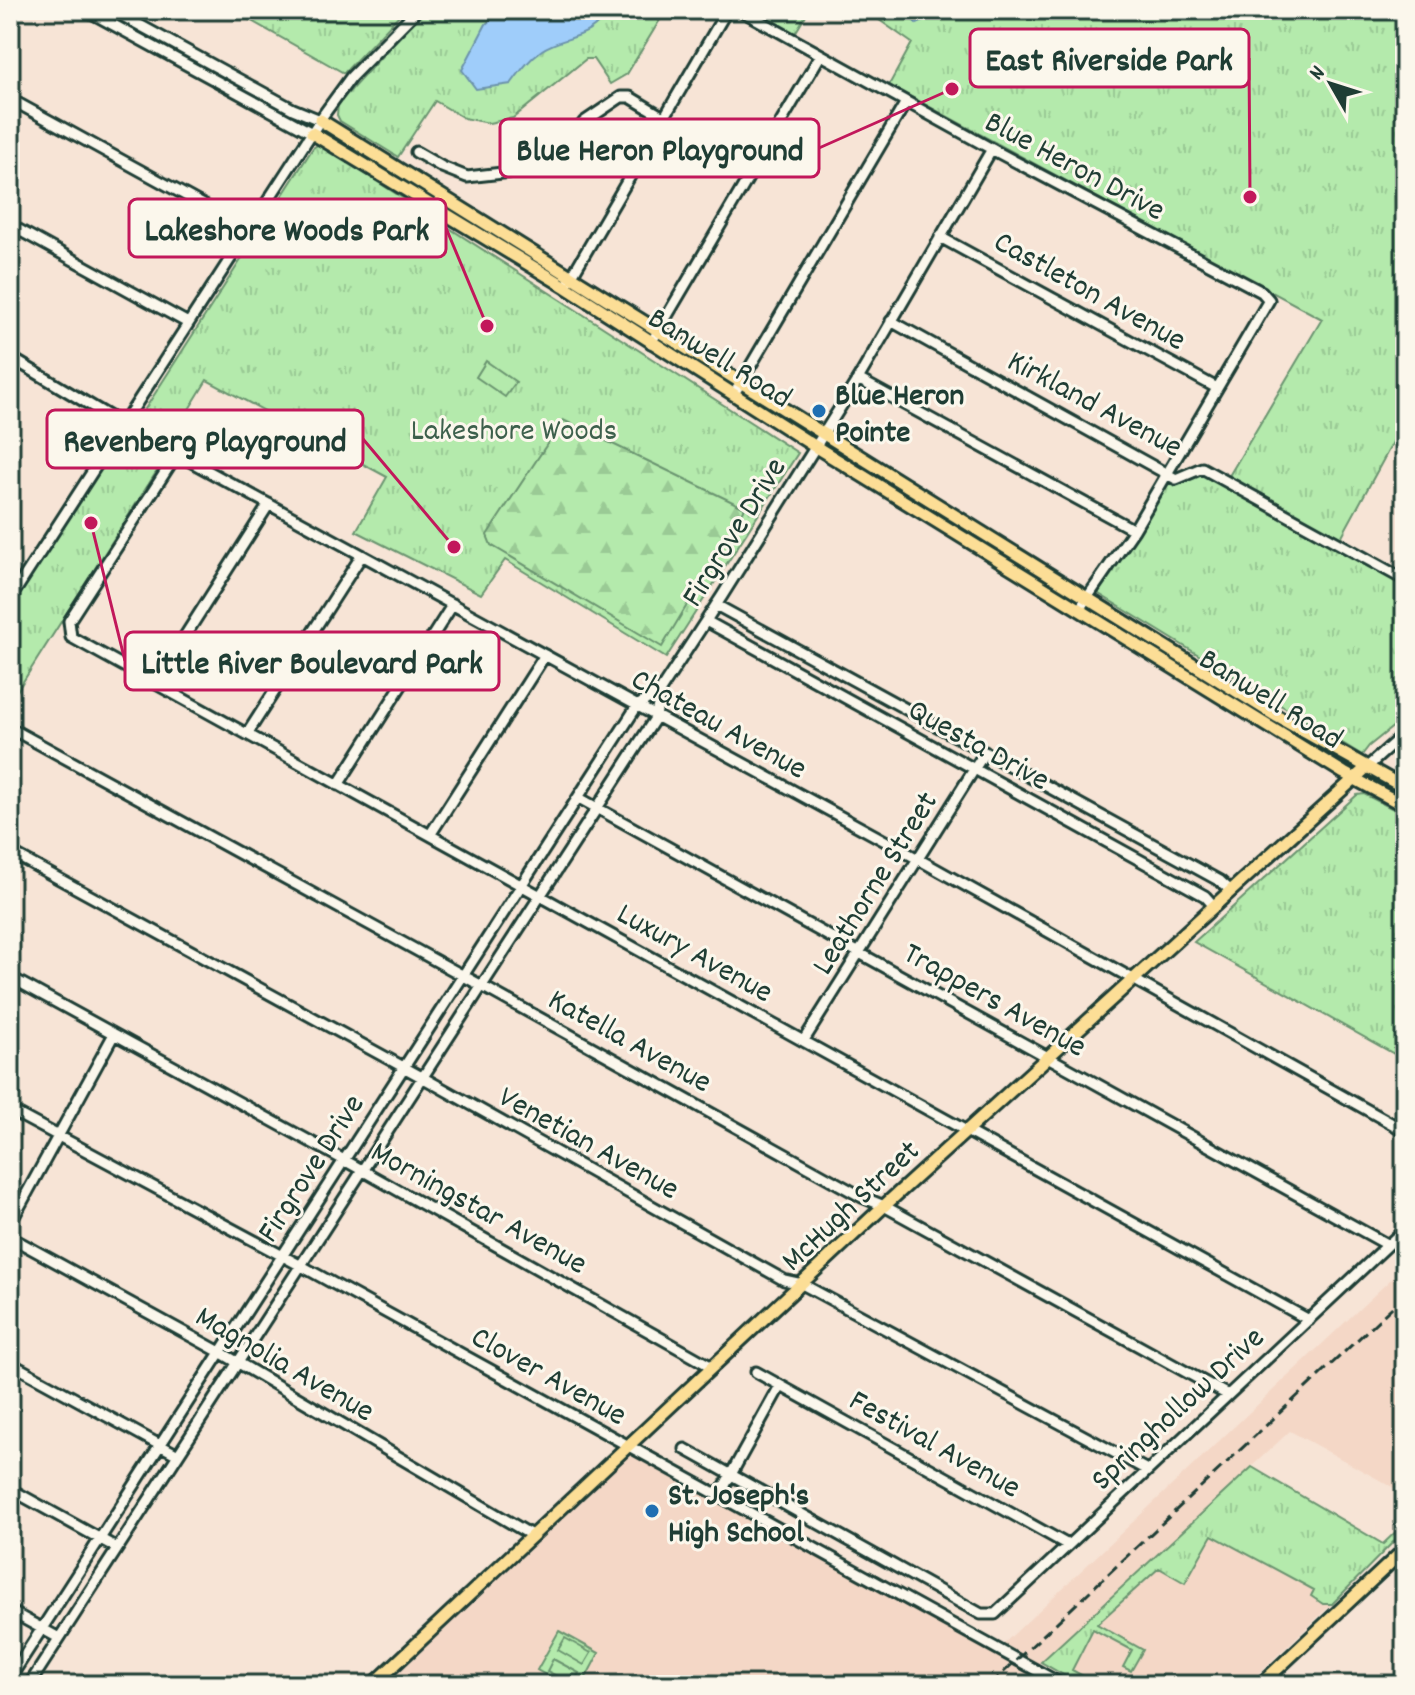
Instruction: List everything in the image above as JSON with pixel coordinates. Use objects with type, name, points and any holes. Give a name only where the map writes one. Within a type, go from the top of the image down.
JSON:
[{"type":"main road","name":"Banwell Road","points":[[320,120],[1278,717],[1405,788]]},
{"type":"main road","name":"Banwell Road","points":[[312,133],[566,287],[816,447],[1354,779],[1405,806]]},
{"type":"main road","name":"McHugh Street","points":[[373,1685],[884,1206],[1366,768]]},
{"type":"main road","points":[[1260,1685],[1405,1549]]},
{"type":"street","name":"Banwell Road","points":[[86,10],[312,133]]},
{"type":"street","points":[[10,599],[320,120],[351,77],[417,10]]},
{"type":"street","points":[[566,287],[727,10]]},
{"type":"street","name":"Blue Heron Drive","points":[[740,10],[992,149],[1262,292],[1269,300],[1217,388]]},
{"type":"street","name":"Banwell Road","points":[[115,12],[320,120]]},
{"type":"street","points":[[112,24],[115,12]]},
{"type":"street","points":[[182,64],[188,52]]},
{"type":"street","points":[[651,343],[820,56]]},
{"type":"street","points":[[416,152],[467,177],[538,169],[559,158],[584,122],[621,97],[630,97],[665,118]]},
{"type":"street","points":[[10,99],[249,230]]},
{"type":"street","points":[[734,394],[906,102]]},
{"type":"street","name":"Firgrove Drive","points":[[10,1678],[637,706],[660,691],[706,621],[858,379],[992,149]]},
{"type":"street","points":[[10,225],[188,323]]},
{"type":"street","name":"Castleton Avenue","points":[[940,237],[1217,388]]},
{"type":"street","name":"Kirkland Avenue","points":[[891,321],[1176,479],[1202,468],[1405,580]]},
{"type":"street","name":"Chateau Avenue","points":[[10,357],[122,424],[918,859],[1405,1131]]},
{"type":"street","points":[[858,379],[1134,530]]},
{"type":"street","points":[[1080,608],[1134,530],[1217,388]]},
{"type":"street","name":"Luxury Avenue","points":[[177,454],[69,621],[71,637],[1309,1320]]},
{"type":"street","points":[[155,683],[269,504]]},
{"type":"street","points":[[247,734],[362,555]]},
{"type":"street","points":[[338,785],[453,604]]},
{"type":"street","name":"Questa Drive","points":[[716,605],[1220,881],[1231,891]]},
{"type":"street","name":"Questa Drive","points":[[706,621],[1205,896],[1214,906]]},
{"type":"street","points":[[430,835],[545,655]]},
{"type":"street","points":[[841,696],[851,679]]},
{"type":"street","name":"Firgrove Drive","points":[[29,1685],[656,717],[660,691]]},
{"type":"street","name":"Katella Avenue","points":[[10,728],[1228,1395]]},
{"type":"street","points":[[1366,768],[1405,733]]},
{"type":"street","name":"Leathorne Street","points":[[804,1040],[985,752]]},
{"type":"street","name":"Trappers Avenue","points":[[579,798],[1388,1245]]},
{"type":"street","points":[[1096,836],[1105,819]]},
{"type":"street","name":"Venetian Avenue","points":[[10,852],[780,1278],[802,1284],[1147,1470]]},
{"type":"street","name":"Morningstar Avenue","points":[[10,977],[712,1367]]},
{"type":"street","points":[[10,1224],[114,1034]]},
{"type":"street","name":"Clover Avenue","points":[[10,1110],[1063,1685]]},
{"type":"street","name":"Springhollow Drive","points":[[730,1474],[981,1614],[995,1614],[1405,1229]]},
{"type":"street","name":"Magnolia Avenue","points":[[10,1237],[220,1352],[533,1536]]},
{"type":"street","points":[[10,1363],[178,1455]]},
{"type":"street","name":"Festival Avenue","points":[[756,1372],[1068,1545]]},
{"type":"street","points":[[719,1496],[780,1386]]},
{"type":"street","points":[[685,1449],[730,1474]]},
{"type":"street","points":[[10,1489],[117,1548]]},
{"type":"street","points":[[10,1611],[59,1638]]},
{"type":"street","points":[[1399,1685],[1405,1679]]},
{"type":"shaded area","points":[[1405,1266],[1405,1324],[1401,1328],[1405,1331],[1405,1494],[1290,1431],[1193,1521],[1335,1601],[1246,1685],[1081,1685],[1041,1662],[1024,1679],[1034,1685],[373,1685],[628,1447],[998,1649]]},
{"type":"green space","points":[[232,10],[404,10],[344,73]]},
{"type":"green space","points":[[424,10],[666,10],[627,74],[610,84],[593,59],[586,59],[513,118],[489,123],[464,118],[435,101],[398,157],[340,121],[338,104]]},
{"type":"green space","points":[[753,10],[809,10],[794,35]]},
{"type":"green space","points":[[865,10],[1405,10],[1405,420],[1338,543],[1405,580],[1405,717],[1362,755],[1099,594],[1099,588],[1140,530],[1172,476],[1202,468],[1226,481],[1322,319],[889,85],[912,43]]},
{"type":"green space","name":"Lakeshore Woods","points":[[319,144],[798,453],[666,658],[505,560],[481,594],[356,531],[387,477],[207,380],[172,437],[151,424],[145,409],[313,148]]},
{"type":"green space","points":[[486,361],[516,382],[505,397],[476,377]]},
{"type":"green space","points":[[563,420],[745,508],[662,647],[491,545],[487,535]]},
{"type":"green space","points":[[116,434],[164,460],[10,702],[10,599]]},
{"type":"green space","points":[[1364,794],[1405,815],[1405,1060],[1194,942],[1357,795]]},
{"type":"green space","points":[[1252,1467],[1383,1544],[1405,1523],[1405,1530],[1332,1604],[1323,1604],[1311,1596],[1314,1590],[1212,1535],[1185,1583],[1159,1568],[1097,1624],[1143,1650],[1131,1671],[1123,1667],[1132,1650],[1093,1629],[1072,1670],[1094,1682],[1091,1685],[1081,1685],[1041,1662]]},
{"type":"green space","points":[[559,1631],[599,1653],[582,1685],[564,1685],[537,1670]]},
{"type":"green space","points":[[565,1638],[591,1653],[584,1665],[558,1650]]},
{"type":"green space","points":[[553,1659],[579,1673],[573,1685],[547,1671]]},
{"type":"water","points":[[502,10],[607,10],[594,27],[537,54],[511,84],[476,89],[462,70],[486,24]]},
{"type":"water","points":[[903,10],[937,10],[917,24]]},
{"type":"railway","points":[[990,1685],[1405,1295]]},
{"type":"place","name":"Blue Heron Playground","points":[[952,89]]},
{"type":"place","name":"East Riverside Park","points":[[1250,197]]},
{"type":"place","name":"Lakeshore Woods Park","points":[[487,326]]},
{"type":"place","name":"Blue Heron Pointe","points":[[819,411]]},
{"type":"place","name":"Little River Boulevard Park","points":[[91,523]]},
{"type":"place","name":"Revenberg Playground","points":[[454,547]]},
{"type":"place","name":"St. Joseph's High School","points":[[652,1511]]}]
